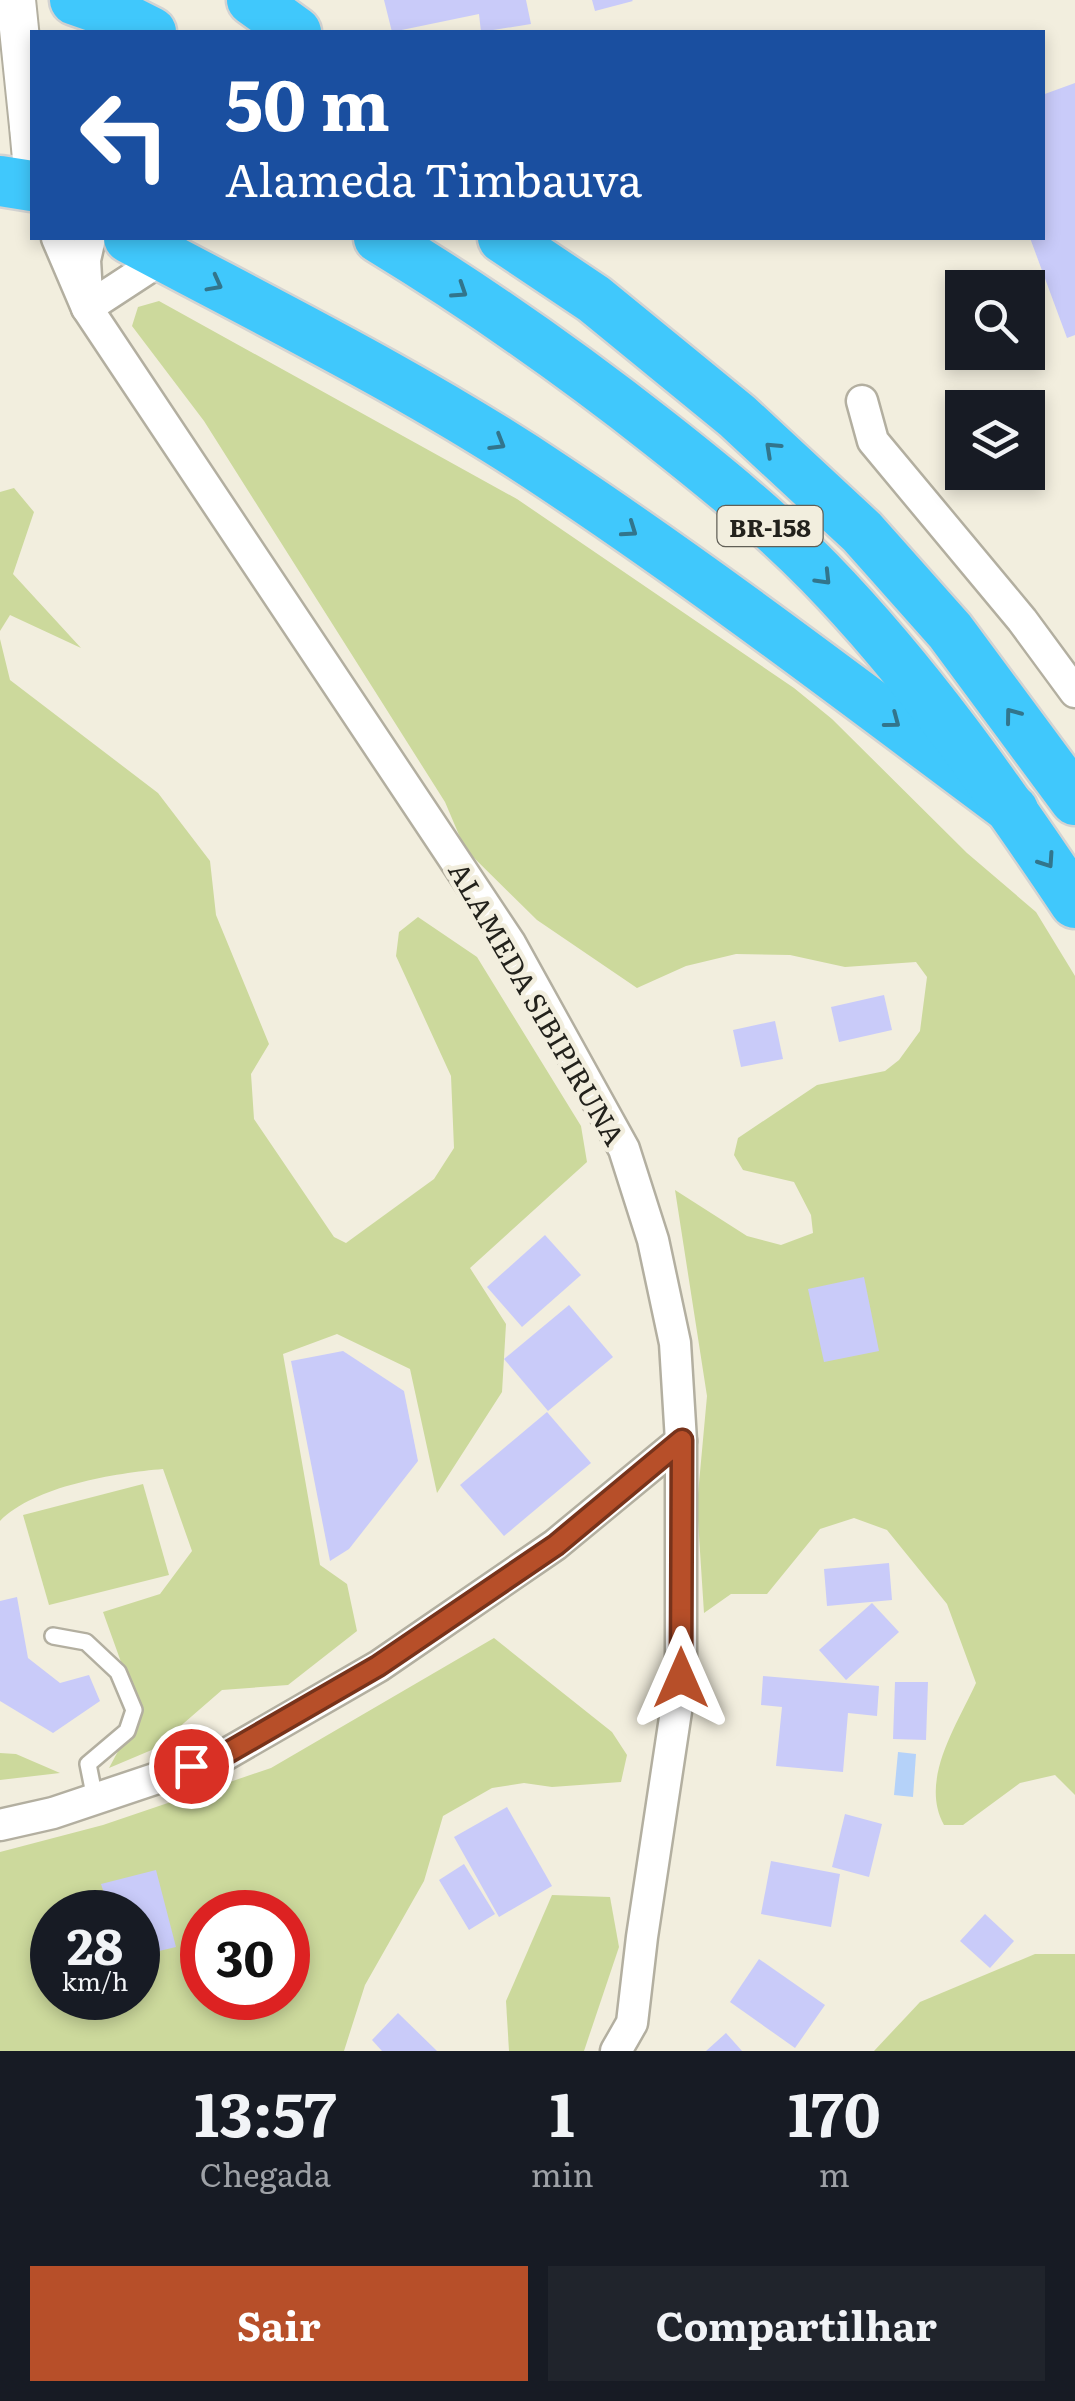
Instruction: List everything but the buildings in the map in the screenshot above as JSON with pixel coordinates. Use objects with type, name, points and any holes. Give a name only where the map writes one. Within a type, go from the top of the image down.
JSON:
[{"type":"highway","points":[[74,0],[148,30]]},
{"type":"highway","points":[[252,0],[293,30]]},
{"type":"highway","points":[[0,46],[30,57]]},
{"type":"highway","points":[[0,181],[30,186]]},
{"type":"highway","name":"BR-158","points":[[382,240],[563,357],[724,484],[819,572],[905,666],[1013,810],[1075,903]]},
{"type":"highway","name":"BR-158","points":[[508,240],[533,251],[594,298],[737,416],[862,532],[950,631],[1075,800]]},
{"type":"highway","name":"BR-158","points":[[147,247],[427,400],[550,474],[1013,810]]},
{"type":"street","points":[[16,0],[30,133]]},
{"type":"street","name":"ALAMEDA SIBIPIRUNA","points":[[58,240],[87,308],[488,909],[624,1148],[653,1240],[675,1344],[682,1440],[681,1678],[632,2023],[616,2051]]},
{"type":"street","points":[[87,308],[85,260],[90,240]]},
{"type":"street","points":[[87,308],[147,247]]},
{"type":"street","points":[[862,401],[873,441],[1022,620],[1075,692]]},
{"type":"street","points":[[0,1826],[222,1756],[378,1666],[556,1545],[682,1440]]},
{"type":"lane","points":[[53,1636],[86,1642],[118,1672],[134,1710],[126,1731],[88,1764],[95,1799]]},
{"type":"green space","points":[[159,301],[517,499],[794,688],[832,719],[967,853],[1036,912],[1075,976],[1075,1795],[1055,1775],[1020,1783],[963,1825],[944,1825],[937,1808],[938,1771],[976,1683],[947,1604],[887,1530],[854,1518],[820,1529],[767,1594],[731,1594],[704,1613],[697,1505],[707,1396],[675,1190],[747,1236],[781,1245],[813,1233],[811,1215],[794,1182],[743,1170],[734,1155],[738,1138],[817,1085],[885,1071],[899,1060],[920,1031],[927,977],[916,962],[845,967],[790,955],[736,954],[686,966],[637,988],[537,920],[465,849],[445,802],[204,421],[132,326],[138,307]]},
{"type":"green space","points":[[14,488],[34,512],[13,574],[81,648],[10,615],[0,631],[0,492]]},
{"type":"green space","points":[[0,639],[10,680],[158,793],[210,861],[216,915],[269,1044],[251,1074],[254,1119],[334,1237],[346,1243],[434,1179],[454,1148],[451,1076],[396,956],[399,932],[418,917],[477,957],[581,1126],[587,1162],[470,1268],[506,1324],[502,1392],[437,1493],[410,1369],[337,1334],[283,1354],[320,1565],[347,1584],[357,1631],[288,1685],[222,1690],[154,1749],[109,1768],[139,1712],[103,1612],[160,1594],[192,1551],[163,1469],[100,1478],[54,1490],[0,1521]]},
{"type":"green space","points":[[143,1484],[169,1575],[49,1605],[23,1515]]},
{"type":"green space","points":[[494,1638],[612,1732],[627,1755],[621,1782],[552,1787],[524,1783],[492,1788],[443,1816],[424,1881],[365,1985],[344,2051],[0,2051],[0,1852],[103,1825],[271,1768]]},
{"type":"green space","points":[[0,1753],[16,1754],[60,1773],[0,1780]]},
{"type":"green space","points":[[552,1895],[610,1897],[619,1947],[584,2051],[509,2051],[506,2001]]},
{"type":"green space","points":[[1035,1954],[1075,1954],[1075,2051],[874,2051],[920,2002]]},
{"type":"water","points":[[898,1752],[916,1754],[913,1797],[894,1795]]},
{"type":"route","points":[[191,1766],[222,1756],[378,1666],[556,1545],[682,1440],[681,1678]]}]
